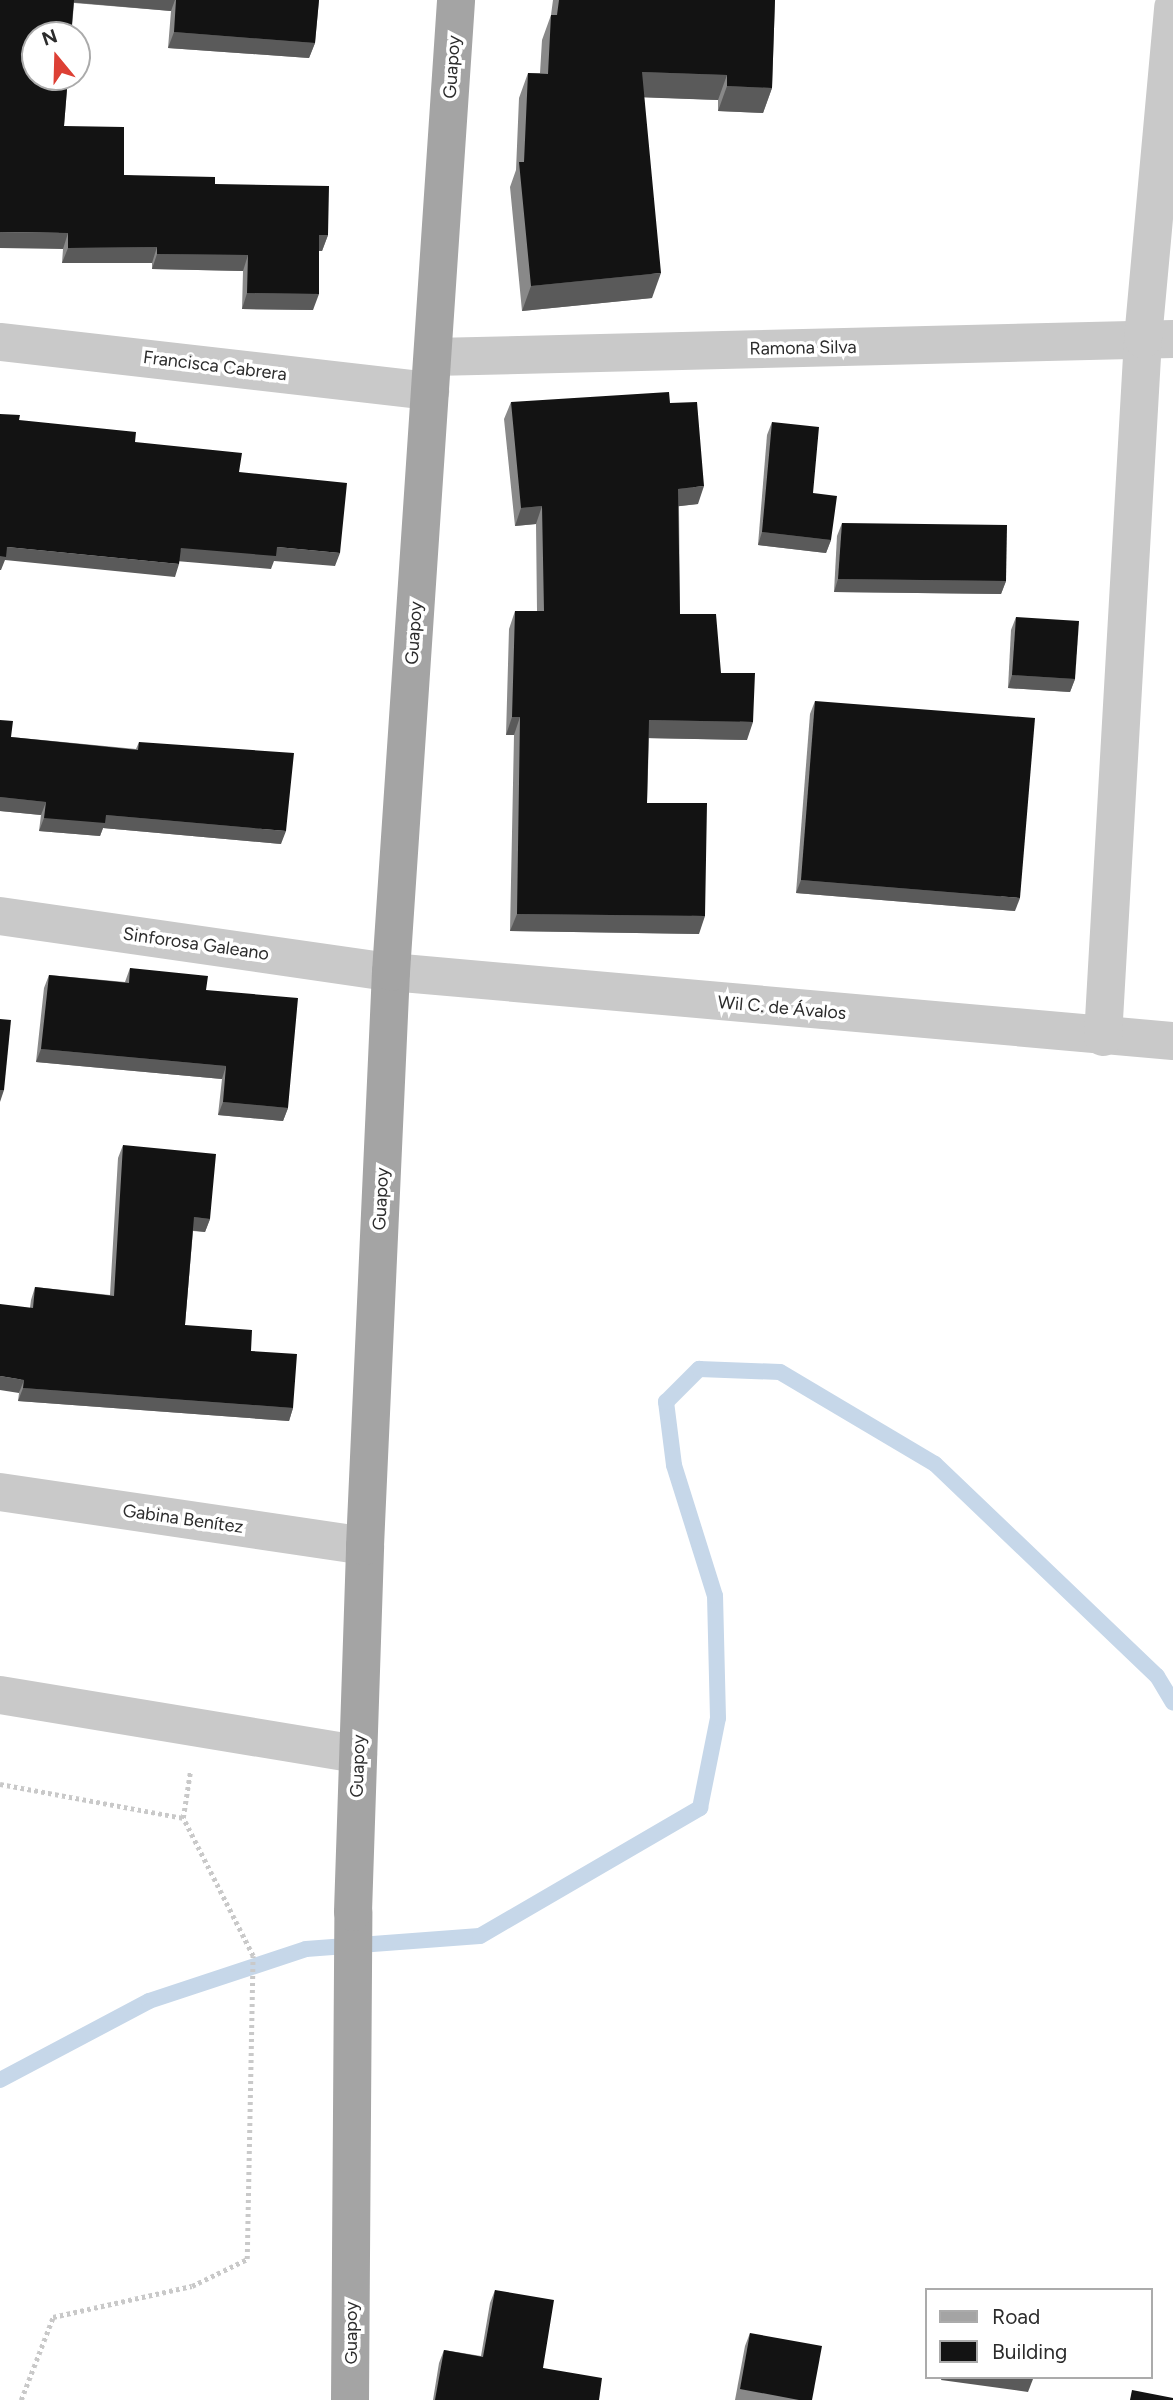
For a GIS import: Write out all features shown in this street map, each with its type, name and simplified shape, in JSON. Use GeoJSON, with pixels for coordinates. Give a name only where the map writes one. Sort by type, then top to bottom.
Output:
{"type":"FeatureCollection","features":[{"type":"Feature","properties":{"kind":"main road","name":"Guapoy"},"geometry":{"type":"LineString","coordinates":[[350,2400],[353,1912],[365,1546],[391,972],[456,0]]}},
{"type":"Feature","properties":{"kind":"street"},"geometry":{"type":"LineString","coordinates":[[1102,1037],[1158,339],[1173,7]]}},
{"type":"Feature","properties":{"kind":"street","name":"Ramona Silva"},"geometry":{"type":"LineString","coordinates":[[431,374],[1158,339]]}},
{"type":"Feature","properties":{"kind":"street","name":"Francisca Cabrera"},"geometry":{"type":"LineString","coordinates":[[0,342],[431,374]]}},
{"type":"Feature","properties":{"kind":"street","name":"Sinforosa Galeano"},"geometry":{"type":"LineString","coordinates":[[0,916],[391,972]]}},
{"type":"Feature","properties":{"kind":"street","name":"Wil C. de Ávalos"},"geometry":{"type":"LineString","coordinates":[[391,972],[1102,1037],[1173,1041]]}},
{"type":"Feature","properties":{"kind":"street","name":"Gabina Benítez"},"geometry":{"type":"LineString","coordinates":[[0,1492],[365,1546]]}},
{"type":"Feature","properties":{"kind":"street"},"geometry":{"type":"LineString","coordinates":[[0,1695],[358,1754]]}},
{"type":"Feature","properties":{"kind":"path"},"geometry":{"type":"LineString","coordinates":[[21,2400],[52,2316],[192,2286],[247,2259],[253,2090],[253,1956],[183,1818],[197,1727]]}},
{"type":"Feature","properties":{"kind":"path"},"geometry":{"type":"LineString","coordinates":[[0,1784],[183,1818]]}},
{"type":"Feature","properties":{"kind":"building"},"geometry":{"type":"Polygon","coordinates":[[[0,0],[74,0],[72,21],[21,21],[21,91],[67,91],[64,126],[124,127],[124,175],[215,177],[215,184],[329,186],[328,235],[319,235],[319,294],[247,293],[248,255],[157,254],[157,247],[68,248],[68,233],[0,232],[0,0]]]}},
{"type":"Feature","properties":{"kind":"building"},"geometry":{"type":"Polygon","coordinates":[[[176,0],[319,0],[315,43],[174,32],[176,0]]]}},
{"type":"Feature","properties":{"kind":"building"},"geometry":{"type":"Polygon","coordinates":[[[559,0],[775,0],[772,88],[727,86],[727,75],[642,72],[661,273],[531,286],[519,162],[524,162],[528,73],[548,74],[551,15],[557,15],[559,0]]]}},
{"type":"Feature","properties":{"kind":"building"},"geometry":{"type":"Polygon","coordinates":[[[669,392],[670,403],[697,402],[704,486],[678,489],[680,614],[716,614],[721,673],[755,673],[753,722],[649,720],[647,803],[707,803],[705,916],[517,914],[520,717],[512,717],[515,611],[544,611],[542,506],[521,508],[511,402],[669,392]]]}},
{"type":"Feature","properties":{"kind":"building"},"geometry":{"type":"Polygon","coordinates":[[[0,414],[20,415],[19,420],[136,432],[135,442],[242,453],[239,472],[347,483],[340,553],[277,547],[276,556],[181,548],[179,564],[7,547],[6,557],[0,556],[0,414]]]}},
{"type":"Feature","properties":{"kind":"building"},"geometry":{"type":"Polygon","coordinates":[[[772,422],[819,427],[813,493],[837,496],[831,540],[762,532],[772,422]]]}},
{"type":"Feature","properties":{"kind":"building"},"geometry":{"type":"Polygon","coordinates":[[[842,523],[1007,525],[1006,581],[838,579],[842,523]]]}},
{"type":"Feature","properties":{"kind":"building"},"geometry":{"type":"Polygon","coordinates":[[[1016,617],[1079,621],[1075,679],[1012,675],[1016,617]]]}},
{"type":"Feature","properties":{"kind":"building"},"geometry":{"type":"Polygon","coordinates":[[[815,701],[1035,718],[1020,898],[801,880],[815,701]]]}},
{"type":"Feature","properties":{"kind":"building"},"geometry":{"type":"Polygon","coordinates":[[[0,720],[13,721],[11,737],[138,750],[139,742],[294,753],[286,831],[106,815],[105,823],[44,818],[46,802],[0,797],[0,720]]]}},
{"type":"Feature","properties":{"kind":"building"},"geometry":{"type":"Polygon","coordinates":[[[130,968],[208,976],[206,990],[298,998],[288,1108],[223,1102],[226,1066],[41,1049],[49,975],[129,983],[130,968]]]}},
{"type":"Feature","properties":{"kind":"building"},"geometry":{"type":"Polygon","coordinates":[[[0,1019],[11,1020],[4,1090],[0,1090],[0,1019]]]}},
{"type":"Feature","properties":{"kind":"building"},"geometry":{"type":"Polygon","coordinates":[[[123,1145],[216,1154],[210,1219],[194,1217],[185,1325],[252,1330],[251,1351],[297,1354],[293,1408],[23,1388],[24,1380],[0,1376],[0,1304],[33,1308],[35,1287],[114,1296],[123,1145]]]}},
{"type":"Feature","properties":{"kind":"building"},"geometry":{"type":"Polygon","coordinates":[[[495,2290],[554,2300],[543,2368],[602,2378],[599,2400],[435,2400],[444,2350],[483,2357],[495,2290]]]}},
{"type":"Feature","properties":{"kind":"building"},"geometry":{"type":"Polygon","coordinates":[[[750,2333],[822,2346],[812,2400],[740,2389],[750,2333]]]}},
{"type":"Feature","properties":{"kind":"building"},"geometry":{"type":"Polygon","coordinates":[[[1132,2390],[1173,2398],[1173,2400],[1130,2400],[1132,2390]]]}},
{"type":"Feature","properties":{"kind":"waterway"},"geometry":{"type":"LineString","coordinates":[[0,2080],[149,2001],[306,1949],[480,1936],[700,1808],[718,1718],[715,1596],[674,1465],[666,1402],[699,1369],[780,1372],[935,1464],[1157,1676],[1173,1703]]}}]}
